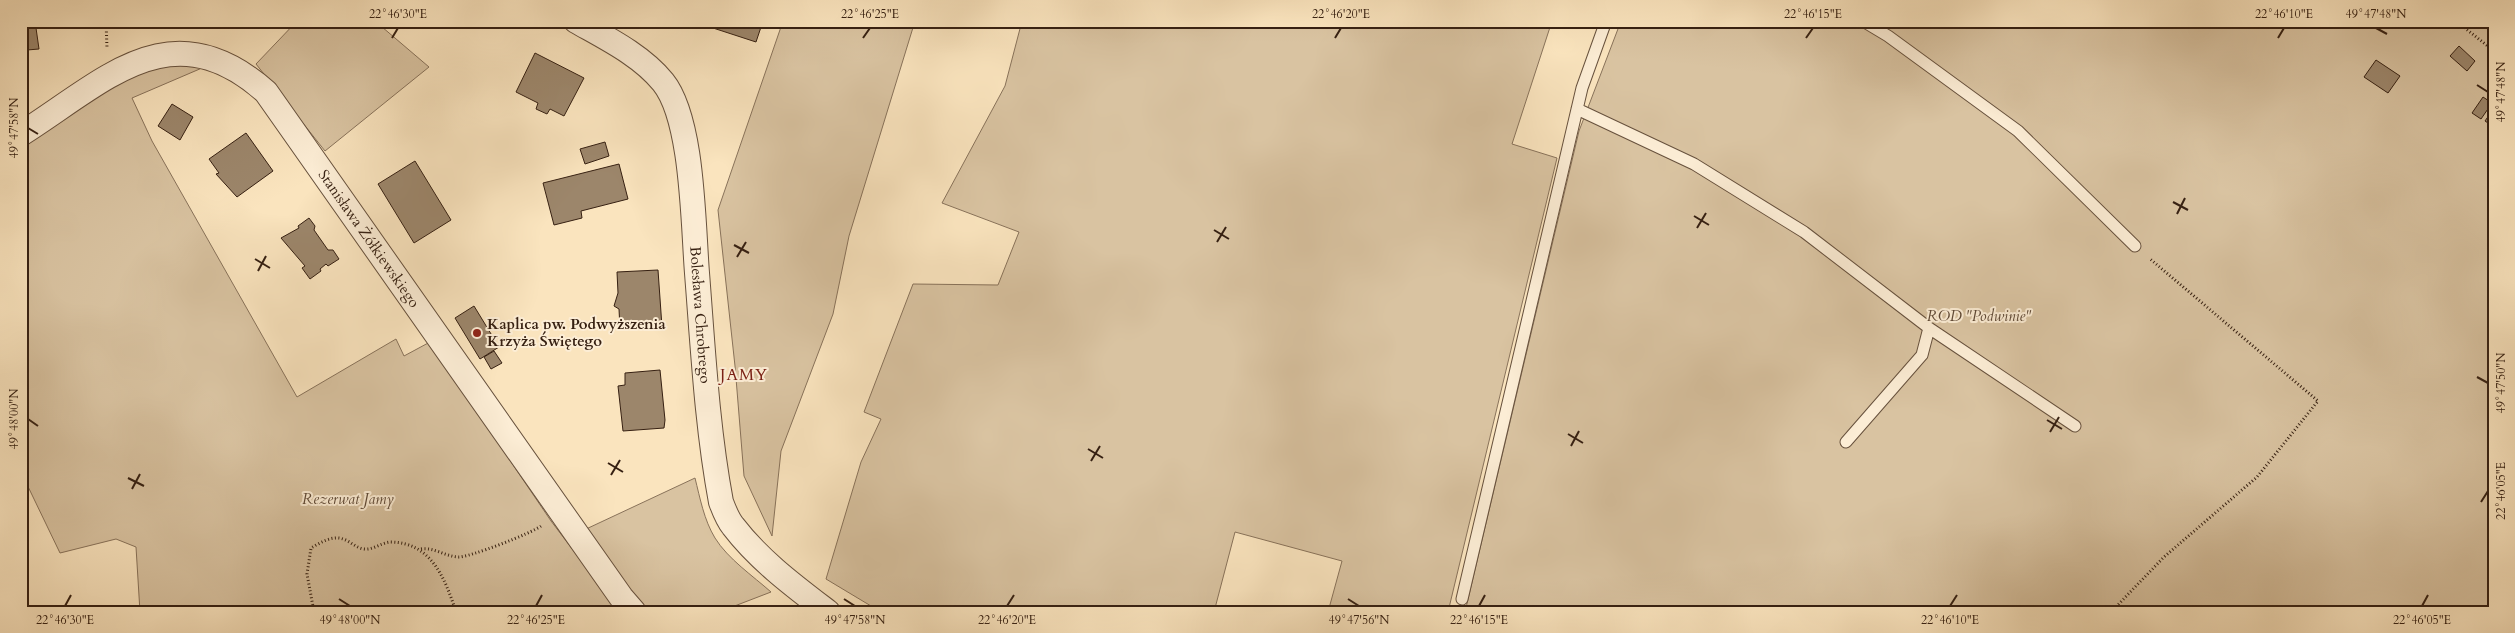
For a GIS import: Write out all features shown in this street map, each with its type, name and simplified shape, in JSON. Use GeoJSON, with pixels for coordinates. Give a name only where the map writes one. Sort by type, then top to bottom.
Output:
{"type":"FeatureCollection","features":[{"type":"Feature","properties":{"kind":"street","name":"Bolesława Chrobrego"},"geometry":{"type":"LineString","coordinates":[[576,21],[645,64],[663,82],[675,102],[685,135],[706,372],[721,502],[732,526],[757,552],[784,578],[828,612]]}},
{"type":"Feature","properties":{"kind":"street","name":"Stanisława Żółkiewskiego"},"geometry":{"type":"LineString","coordinates":[[21,134],[114,71],[141,60],[182,53],[217,60],[245,73],[266,92],[621,597],[634,612]]}},
{"type":"Feature","properties":{"kind":"lane"},"geometry":{"type":"LineString","coordinates":[[1462,599],[1582,88],[1606,21]]}},
{"type":"Feature","properties":{"kind":"lane"},"geometry":{"type":"LineString","coordinates":[[1863,21],[1888,36],[2018,131],[2135,246]]}},
{"type":"Feature","properties":{"kind":"lane"},"geometry":{"type":"LineString","coordinates":[[1577,109],[1694,164],[1804,232],[1929,328],[2075,426]]}},
{"type":"Feature","properties":{"kind":"lane"},"geometry":{"type":"LineString","coordinates":[[1846,442],[1922,355],[1929,328]]}},
{"type":"Feature","properties":{"kind":"path"},"geometry":{"type":"LineString","coordinates":[[2456,21],[2494,50]]}},
{"type":"Feature","properties":{"kind":"path"},"geometry":{"type":"LineString","coordinates":[[2111,612],[2164,557],[2257,477],[2318,402],[2135,246]]}},
{"type":"Feature","properties":{"kind":"path"},"geometry":{"type":"LineString","coordinates":[[314,612],[307,574],[311,548],[328,539],[342,538],[364,549],[390,542],[420,549],[429,548],[459,557],[473,555],[536,530],[562,511]]}},
{"type":"Feature","properties":{"kind":"path"},"geometry":{"type":"LineString","coordinates":[[420,549],[434,564],[446,584],[456,612]]}},
{"type":"Feature","properties":{"kind":"green space"},"geometry":{"type":"Polygon","coordinates":[[[297,21],[375,21],[429,67],[325,151],[256,64],[297,21]]]}},
{"type":"Feature","properties":{"kind":"green space"},"geometry":{"type":"Polygon","coordinates":[[[783,21],[915,21],[849,236],[833,314],[781,451],[772,536],[744,476],[735,366],[718,210],[783,21]]]}},
{"type":"Feature","properties":{"kind":"green space"},"geometry":{"type":"Polygon","coordinates":[[[1022,21],[1552,21],[1512,144],[1557,158],[1448,612],[1328,612],[1342,561],[1235,532],[1214,612],[881,612],[826,579],[861,462],[881,419],[864,412],[913,284],[998,285],[1019,232],[942,203],[1005,86],[1022,21]]]}},
{"type":"Feature","properties":{"kind":"green space","name":"ROD \"Podwinie\""},"geometry":{"type":"Polygon","coordinates":[[[1621,21],[2494,21],[2494,612],[1465,612],[1579,131],[1621,21]]]}},
{"type":"Feature","properties":{"kind":"green space","name":"Rezerwat Jamy"},"geometry":{"type":"Polygon","coordinates":[[[164,60],[209,65],[132,98],[152,141],[297,397],[396,339],[404,356],[430,342],[551,521],[620,612],[140,612],[136,547],[116,539],[60,553],[21,472],[21,146],[101,91],[164,60]]]}},
{"type":"Feature","properties":{"kind":"green space"},"geometry":{"type":"Polygon","coordinates":[[[695,478],[705,516],[720,546],[771,592],[719,612],[640,612],[584,530],[695,478]]]}},
{"type":"Feature","properties":{"kind":"building"},"geometry":{"type":"Polygon","coordinates":[[[23,21],[35,21],[39,49],[27,50],[23,21]]]}},
{"type":"Feature","properties":{"kind":"building"},"geometry":{"type":"Polygon","coordinates":[[[712,21],[763,21],[756,42],[710,27],[712,21]]]}},
{"type":"Feature","properties":{"kind":"building"},"geometry":{"type":"Polygon","coordinates":[[[2459,46],[2475,61],[2467,71],[2450,56],[2459,46]]]}},
{"type":"Feature","properties":{"kind":"building"},"geometry":{"type":"Polygon","coordinates":[[[535,53],[584,78],[564,116],[550,109],[547,114],[536,109],[538,103],[516,92],[535,53]]]}},
{"type":"Feature","properties":{"kind":"building"},"geometry":{"type":"Polygon","coordinates":[[[2376,60],[2400,76],[2388,93],[2364,77],[2376,60]]]}},
{"type":"Feature","properties":{"kind":"building"},"geometry":{"type":"Polygon","coordinates":[[[2483,97],[2492,103],[2481,119],[2472,113],[2483,97]]]}},
{"type":"Feature","properties":{"kind":"building"},"geometry":{"type":"Polygon","coordinates":[[[172,104],[193,117],[180,140],[158,126],[172,104]]]}},
{"type":"Feature","properties":{"kind":"building"},"geometry":{"type":"Polygon","coordinates":[[[2494,108],[2494,127],[2485,121],[2494,108]]]}},
{"type":"Feature","properties":{"kind":"building"},"geometry":{"type":"Polygon","coordinates":[[[246,133],[273,171],[237,197],[216,174],[219,173],[209,159],[246,133]]]}},
{"type":"Feature","properties":{"kind":"building"},"geometry":{"type":"Polygon","coordinates":[[[605,142],[609,156],[585,164],[580,149],[605,142]]]}},
{"type":"Feature","properties":{"kind":"building"},"geometry":{"type":"Polygon","coordinates":[[[415,161],[451,220],[414,243],[378,184],[415,161]]]}},
{"type":"Feature","properties":{"kind":"building"},"geometry":{"type":"Polygon","coordinates":[[[619,164],[628,199],[581,211],[582,218],[554,225],[543,183],[619,164]]]}},
{"type":"Feature","properties":{"kind":"building"},"geometry":{"type":"Polygon","coordinates":[[[309,218],[315,226],[314,230],[328,250],[333,250],[339,259],[328,266],[326,264],[320,269],[321,271],[310,279],[302,268],[305,266],[281,238],[299,228],[298,226],[309,218]]]}},
{"type":"Feature","properties":{"kind":"building"},"geometry":{"type":"Polygon","coordinates":[[[658,270],[662,327],[620,329],[619,309],[614,306],[618,293],[617,272],[658,270]]]}},
{"type":"Feature","properties":{"kind":"building","name":"Kaplica pw. Podwyższenia Krzyża Świętego"},"geometry":{"type":"Polygon","coordinates":[[[474,306],[499,347],[480,359],[455,318],[474,306]]]}},
{"type":"Feature","properties":{"kind":"building"},"geometry":{"type":"Polygon","coordinates":[[[494,351],[502,363],[491,369],[484,357],[494,351]]]}},
{"type":"Feature","properties":{"kind":"building"},"geometry":{"type":"Polygon","coordinates":[[[660,370],[665,420],[664,428],[623,431],[618,386],[625,385],[625,373],[660,370]]]}},
{"type":"Feature","properties":{"kind":"place","name":"Kaplica pw. Podwyższenia Krzyża Świętego"},"geometry":{"type":"Point","coordinates":[477,333]}},
{"type":"Feature","properties":{"kind":"district","name":"JAMY"},"geometry":{"type":"Point","coordinates":[744,374]}}]}
